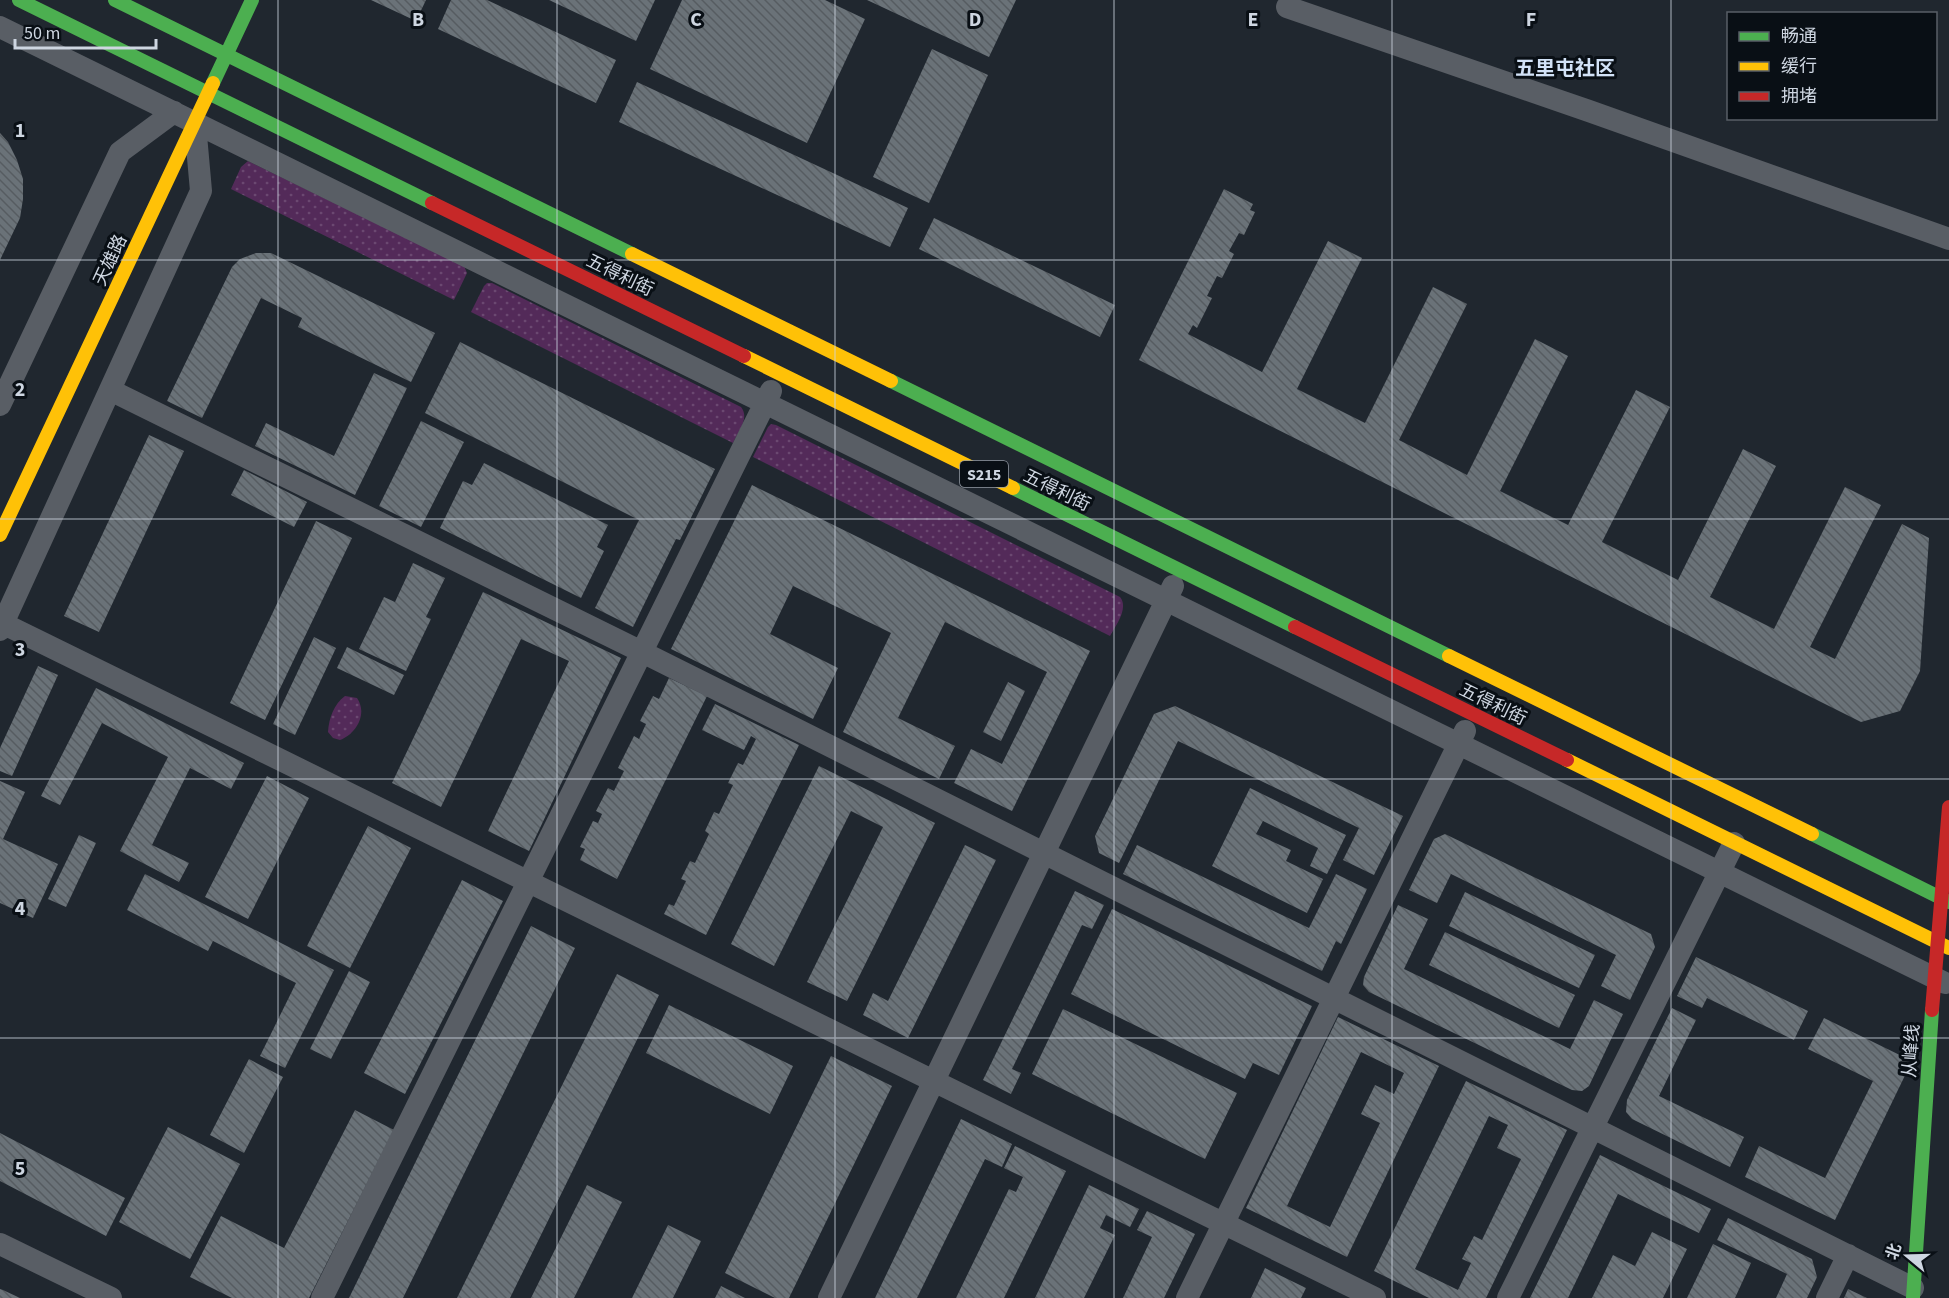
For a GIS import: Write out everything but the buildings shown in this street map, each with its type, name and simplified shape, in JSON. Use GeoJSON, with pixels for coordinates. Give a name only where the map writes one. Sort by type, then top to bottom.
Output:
{"type":"FeatureCollection","features":[{"type":"Feature","properties":{"kind":"main road","name":"五得利街"},"geometry":{"type":"LineString","coordinates":[[19,0],[183,93],[208,93],[1943,945]]}},
{"type":"Feature","properties":{"kind":"main road","name":"五得利街"},"geometry":{"type":"LineString","coordinates":[[115,0],[1945,900]]}},
{"type":"Feature","properties":{"kind":"main road","name":"天雄路"},"geometry":{"type":"LineString","coordinates":[[0,535],[252,0]]}},
{"type":"Feature","properties":{"kind":"main road"},"geometry":{"type":"LineString","coordinates":[[164,134],[183,93]]}},
{"type":"Feature","properties":{"kind":"main road","name":"从峰线"},"geometry":{"type":"LineString","coordinates":[[1913,1293],[1942,981],[1949,807]]}},
{"type":"Feature","properties":{"kind":"street"},"geometry":{"type":"LineString","coordinates":[[1287,6],[1949,238]]}},
{"type":"Feature","properties":{"kind":"street"},"geometry":{"type":"LineString","coordinates":[[0,27],[183,93],[195,122],[201,191],[1,625],[1375,1298]]}},
{"type":"Feature","properties":{"kind":"street"},"geometry":{"type":"LineString","coordinates":[[0,405],[120,152],[183,93]]}},
{"type":"Feature","properties":{"kind":"street"},"geometry":{"type":"LineString","coordinates":[[195,122],[1942,981]]}},
{"type":"Feature","properties":{"kind":"street"},"geometry":{"type":"LineString","coordinates":[[322,1298],[780,374]]}},
{"type":"Feature","properties":{"kind":"street"},"geometry":{"type":"LineString","coordinates":[[110,390],[642,652],[1593,1127],[1848,1255],[1913,1293]]}},
{"type":"Feature","properties":{"kind":"street"},"geometry":{"type":"LineString","coordinates":[[830,1298],[1180,570]]}},
{"type":"Feature","properties":{"kind":"street"},"geometry":{"type":"LineString","coordinates":[[1186,1298],[1474,715]]}},
{"type":"Feature","properties":{"kind":"street"},"geometry":{"type":"LineString","coordinates":[[1508,1298],[1734,843]]}},
{"type":"Feature","properties":{"kind":"street"},"geometry":{"type":"LineString","coordinates":[[0,1244],[111,1298]]}},
{"type":"Feature","properties":{"kind":"street"},"geometry":{"type":"LineString","coordinates":[[1827,1298],[1848,1255]]}},
{"type":"Feature","properties":{"kind":"shaded area"},"geometry":{"type":"Polygon","coordinates":[[[248,161],[464,266],[467,273],[454,300],[231,189],[241,167],[248,161]]]}},
{"type":"Feature","properties":{"kind":"shaded area"},"geometry":{"type":"Polygon","coordinates":[[[487,283],[492,283],[741,407],[744,420],[733,443],[471,312],[487,283]]]}},
{"type":"Feature","properties":{"kind":"shaded area"},"geometry":{"type":"Polygon","coordinates":[[[771,424],[1120,597],[1122,611],[1110,636],[753,457],[771,424]]]}},
{"type":"Feature","properties":{"kind":"shaded area"},"geometry":{"type":"Polygon","coordinates":[[[345,696],[357,698],[361,717],[351,733],[340,740],[333,738],[328,732],[335,707],[345,696]]]}},
{"type":"Feature","properties":{"kind":"traffic: fast"},"geometry":{"type":"LineString","coordinates":[[19,0],[432,203]]}},
{"type":"Feature","properties":{"kind":"traffic: fast"},"geometry":{"type":"LineString","coordinates":[[115,0],[632,254]]}},
{"type":"Feature","properties":{"kind":"traffic: fast"},"geometry":{"type":"LineString","coordinates":[[213,83],[252,0]]}},
{"type":"Feature","properties":{"kind":"traffic: fast"},"geometry":{"type":"LineString","coordinates":[[891,381],[1449,656]]}},
{"type":"Feature","properties":{"kind":"traffic: fast"},"geometry":{"type":"LineString","coordinates":[[1013,488],[1295,627]]}},
{"type":"Feature","properties":{"kind":"traffic: fast"},"geometry":{"type":"LineString","coordinates":[[1812,834],[1949,902]]}},
{"type":"Feature","properties":{"kind":"traffic: fast"},"geometry":{"type":"LineString","coordinates":[[1913,1298],[1932,1010]]}},
{"type":"Feature","properties":{"kind":"traffic: slow"},"geometry":{"type":"LineString","coordinates":[[0,535],[213,83]]}},
{"type":"Feature","properties":{"kind":"traffic: slow"},"geometry":{"type":"LineString","coordinates":[[632,254],[891,381]]}},
{"type":"Feature","properties":{"kind":"traffic: slow"},"geometry":{"type":"LineString","coordinates":[[744,356],[1013,488]]}},
{"type":"Feature","properties":{"kind":"traffic: slow"},"geometry":{"type":"LineString","coordinates":[[1449,656],[1812,834]]}},
{"type":"Feature","properties":{"kind":"traffic: slow"},"geometry":{"type":"LineString","coordinates":[[1567,760],[1949,948]]}},
{"type":"Feature","properties":{"kind":"traffic: jam"},"geometry":{"type":"LineString","coordinates":[[432,203],[744,356]]}},
{"type":"Feature","properties":{"kind":"traffic: jam"},"geometry":{"type":"LineString","coordinates":[[1295,627],[1567,760]]}},
{"type":"Feature","properties":{"kind":"traffic: jam"},"geometry":{"type":"LineString","coordinates":[[1932,1010],[1949,807]]}},
{"type":"Feature","properties":{"kind":"district","name":"五里屯社区"},"geometry":{"type":"Point","coordinates":[1565,68]}}]}
